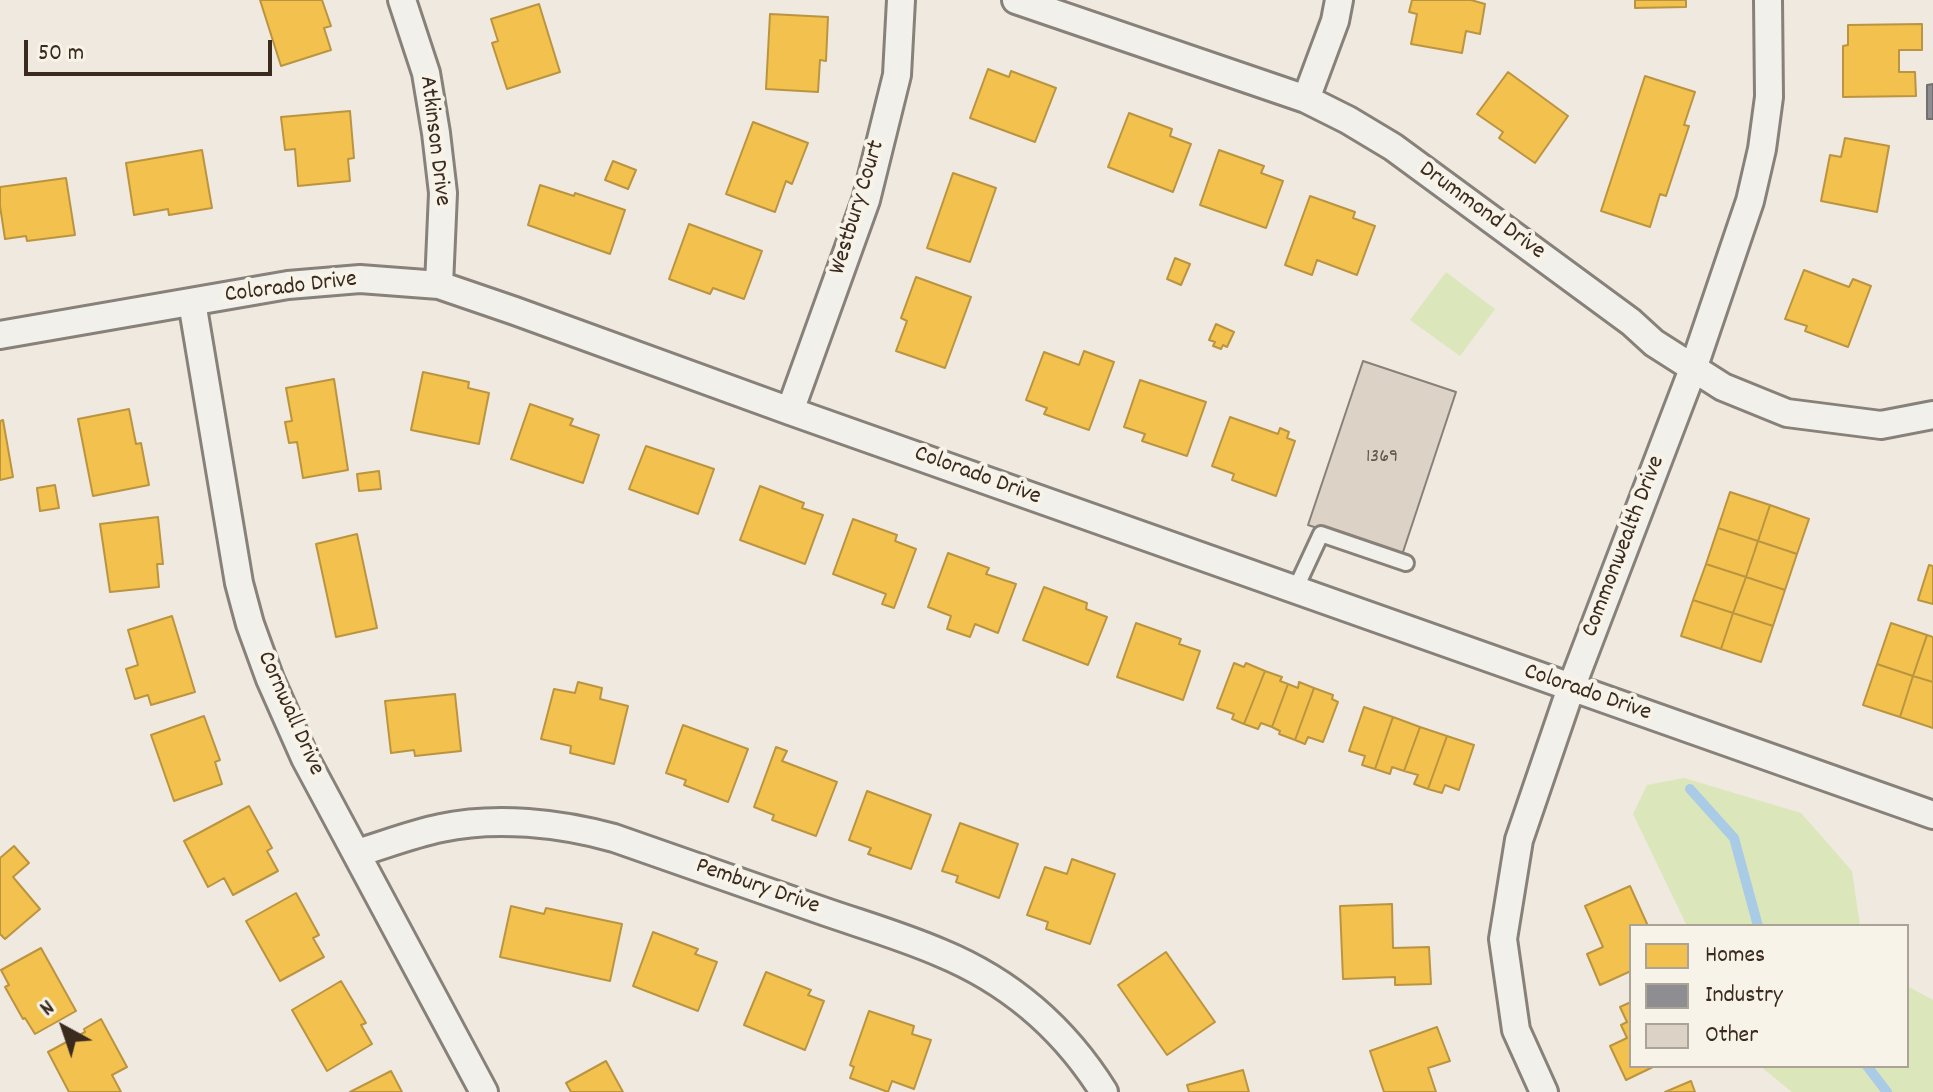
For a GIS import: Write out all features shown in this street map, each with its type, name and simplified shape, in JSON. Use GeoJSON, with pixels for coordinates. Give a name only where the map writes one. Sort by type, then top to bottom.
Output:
{"type":"FeatureCollection","features":[{"type":"Feature","properties":{"kind":"street","name":"Atkinson Drive"},"geometry":{"type":"LineString","coordinates":[[402,0],[426,73],[436,133],[443,193],[439,285]]}},
{"type":"Feature","properties":{"kind":"street","name":"Westbury Court"},"geometry":{"type":"LineString","coordinates":[[790,411],[866,200],[897,75],[901,0]]}},
{"type":"Feature","properties":{"kind":"street","name":"Drummond Drive"},"geometry":{"type":"LineString","coordinates":[[1016,0],[1306,99],[1348,120],[1393,147],[1631,322],[1654,343],[1723,387],[1787,413],[1881,425],[1933,415]]}},
{"type":"Feature","properties":{"kind":"street"},"geometry":{"type":"LineString","coordinates":[[1306,99],[1335,21],[1339,0]]}},
{"type":"Feature","properties":{"kind":"street","name":"Commonwealth Drive"},"geometry":{"type":"LineString","coordinates":[[1544,1092],[1516,1030],[1503,939],[1519,840],[1571,688],[1693,369],[1750,201],[1762,149],[1769,97],[1768,0]]}},
{"type":"Feature","properties":{"kind":"street","name":"Colorado Drive"},"geometry":{"type":"LineString","coordinates":[[0,335],[288,285],[360,279],[439,285],[1933,815]]}},
{"type":"Feature","properties":{"kind":"street","name":"Cornwall Drive"},"geometry":{"type":"LineString","coordinates":[[192,302],[239,583],[270,679],[305,758],[484,1092]]}},
{"type":"Feature","properties":{"kind":"street","name":"Pembury Drive"},"geometry":{"type":"LineString","coordinates":[[357,853],[441,828],[475,823],[532,822],[614,838],[942,953],[996,981],[1030,1005],[1064,1036],[1104,1092]]}},
{"type":"Feature","properties":{"kind":"lane"},"geometry":{"type":"LineString","coordinates":[[1295,590],[1321,534],[1406,563]]}},
{"type":"Feature","properties":{"kind":"green space"},"geometry":{"type":"Polygon","coordinates":[[[1446,272],[1495,309],[1460,356],[1410,320],[1446,272]]]}},
{"type":"Feature","properties":{"kind":"green space"},"geometry":{"type":"Polygon","coordinates":[[[1684,778],[1801,813],[1852,871],[1860,924],[1686,924],[1633,814],[1647,785],[1684,778]]]}},
{"type":"Feature","properties":{"kind":"green space"},"geometry":{"type":"Polygon","coordinates":[[[1909,987],[1933,1000],[1933,1092],[1792,1092],[1762,1068],[1909,1068],[1909,987]]]}},
{"type":"Feature","properties":{"kind":"building: Homes"},"geometry":{"type":"Polygon","coordinates":[[[260,0],[322,0],[331,26],[324,28],[331,50],[281,66],[260,0]]]}},
{"type":"Feature","properties":{"kind":"building: Homes"},"geometry":{"type":"Polygon","coordinates":[[[1412,0],[1471,0],[1485,4],[1480,34],[1466,31],[1462,53],[1411,44],[1417,14],[1409,12],[1412,0]]]}},
{"type":"Feature","properties":{"kind":"building: Homes"},"geometry":{"type":"Polygon","coordinates":[[[1635,0],[1686,0],[1686,7],[1635,8],[1635,0]]]}},
{"type":"Feature","properties":{"kind":"building: Homes"},"geometry":{"type":"Polygon","coordinates":[[[539,4],[560,72],[507,89],[492,43],[498,41],[491,19],[539,4]]]}},
{"type":"Feature","properties":{"kind":"building: Homes"},"geometry":{"type":"Polygon","coordinates":[[[770,14],[828,17],[826,61],[820,60],[818,92],[766,89],[770,14]]]}},
{"type":"Feature","properties":{"kind":"building: Homes"},"geometry":{"type":"Polygon","coordinates":[[[1922,24],[1922,50],[1899,50],[1899,72],[1915,72],[1916,96],[1843,97],[1843,46],[1848,45],[1848,25],[1922,24]]]}},
{"type":"Feature","properties":{"kind":"building: Homes"},"geometry":{"type":"Polygon","coordinates":[[[988,69],[1009,77],[1011,71],[1056,88],[1035,142],[970,118],[988,69]]]}},
{"type":"Feature","properties":{"kind":"building: Homes"},"geometry":{"type":"Polygon","coordinates":[[[1508,72],[1568,116],[1535,163],[1499,138],[1503,132],[1477,114],[1508,72]]]}},
{"type":"Feature","properties":{"kind":"building: Homes"},"geometry":{"type":"Polygon","coordinates":[[[1645,76],[1695,92],[1684,125],[1689,126],[1666,196],[1660,194],[1650,227],[1601,211],[1645,76]]]}},
{"type":"Feature","properties":{"kind":"building: Homes"},"geometry":{"type":"Polygon","coordinates":[[[350,111],[354,158],[348,159],[350,181],[298,186],[295,149],[285,150],[281,117],[350,111]]]}},
{"type":"Feature","properties":{"kind":"building: Homes"},"geometry":{"type":"Polygon","coordinates":[[[1129,113],[1172,129],[1170,136],[1191,144],[1173,192],[1108,167],[1129,113]]]}},
{"type":"Feature","properties":{"kind":"building: Homes"},"geometry":{"type":"Polygon","coordinates":[[[753,122],[808,143],[792,184],[786,181],[775,212],[726,194],[753,122]]]}},
{"type":"Feature","properties":{"kind":"building: Homes"},"geometry":{"type":"Polygon","coordinates":[[[1845,138],[1889,146],[1877,212],[1821,201],[1830,155],[1841,157],[1845,138]]]}},
{"type":"Feature","properties":{"kind":"building: Homes"},"geometry":{"type":"Polygon","coordinates":[[[202,150],[212,208],[169,215],[168,209],[134,215],[126,163],[202,150]]]}},
{"type":"Feature","properties":{"kind":"building: Homes"},"geometry":{"type":"Polygon","coordinates":[[[1219,150],[1264,166],[1261,173],[1283,181],[1266,228],[1200,205],[1219,150]]]}},
{"type":"Feature","properties":{"kind":"building: Homes"},"geometry":{"type":"Polygon","coordinates":[[[613,161],[636,170],[628,189],[605,180],[613,161]]]}},
{"type":"Feature","properties":{"kind":"building: Homes"},"geometry":{"type":"Polygon","coordinates":[[[953,173],[996,188],[970,262],[927,248],[953,173]]]}},
{"type":"Feature","properties":{"kind":"building: Homes"},"geometry":{"type":"Polygon","coordinates":[[[66,178],[75,235],[27,241],[26,236],[5,239],[0,187],[66,178]]]}},
{"type":"Feature","properties":{"kind":"building: Homes"},"geometry":{"type":"Polygon","coordinates":[[[540,185],[625,210],[610,254],[528,225],[540,185]]]}},
{"type":"Feature","properties":{"kind":"building: Homes"},"geometry":{"type":"Polygon","coordinates":[[[1310,196],[1355,212],[1353,218],[1375,226],[1357,275],[1317,260],[1312,275],[1285,265],[1310,196]]]}},
{"type":"Feature","properties":{"kind":"building: Homes"},"geometry":{"type":"Polygon","coordinates":[[[689,224],[762,251],[744,299],[713,288],[710,294],[669,279],[689,224]]]}},
{"type":"Feature","properties":{"kind":"building: Homes"},"geometry":{"type":"Polygon","coordinates":[[[1175,258],[1190,264],[1181,285],[1167,279],[1175,258]]]}},
{"type":"Feature","properties":{"kind":"building: Homes"},"geometry":{"type":"Polygon","coordinates":[[[1804,270],[1849,287],[1853,279],[1871,286],[1848,347],[1805,331],[1807,326],[1785,319],[1804,270]]]}},
{"type":"Feature","properties":{"kind":"building: Homes"},"geometry":{"type":"Polygon","coordinates":[[[916,277],[971,297],[945,368],[896,351],[907,321],[901,318],[916,277]]]}},
{"type":"Feature","properties":{"kind":"building: Homes"},"geometry":{"type":"Polygon","coordinates":[[[1216,324],[1234,332],[1227,347],[1223,345],[1221,349],[1209,340],[1216,324]]]}},
{"type":"Feature","properties":{"kind":"building: Homes"},"geometry":{"type":"Polygon","coordinates":[[[1084,351],[1114,362],[1089,430],[1044,414],[1047,408],[1026,400],[1044,352],[1079,365],[1084,351]]]}},
{"type":"Feature","properties":{"kind":"building: Homes"},"geometry":{"type":"Polygon","coordinates":[[[423,372],[469,382],[468,388],[489,393],[479,444],[411,430],[423,372]]]}},
{"type":"Feature","properties":{"kind":"building: Homes"},"geometry":{"type":"Polygon","coordinates":[[[334,379],[348,470],[303,478],[297,442],[289,443],[285,422],[292,421],[286,388],[334,379]]]}},
{"type":"Feature","properties":{"kind":"building: Homes"},"geometry":{"type":"Polygon","coordinates":[[[1140,380],[1206,402],[1187,456],[1142,441],[1145,434],[1124,427],[1140,380]]]}},
{"type":"Feature","properties":{"kind":"building: Homes"},"geometry":{"type":"Polygon","coordinates":[[[530,404],[573,419],[570,425],[599,435],[583,483],[511,459],[530,404]]]}},
{"type":"Feature","properties":{"kind":"building: Homes"},"geometry":{"type":"Polygon","coordinates":[[[129,409],[136,444],[141,443],[149,485],[93,496],[78,419],[129,409]]]}},
{"type":"Feature","properties":{"kind":"building: Homes"},"geometry":{"type":"Polygon","coordinates":[[[1230,417],[1278,434],[1280,428],[1289,432],[1287,438],[1295,441],[1276,496],[1232,480],[1234,474],[1212,466],[1230,417]]]}},
{"type":"Feature","properties":{"kind":"building: Homes"},"geometry":{"type":"Polygon","coordinates":[[[3,420],[13,477],[0,480],[0,421],[3,420]]]}},
{"type":"Feature","properties":{"kind":"building: Homes"},"geometry":{"type":"Polygon","coordinates":[[[646,446],[714,469],[698,514],[629,489],[646,446]]]}},
{"type":"Feature","properties":{"kind":"building: Homes"},"geometry":{"type":"Polygon","coordinates":[[[379,471],[381,489],[359,491],[357,474],[379,471]]]}},
{"type":"Feature","properties":{"kind":"building: Homes"},"geometry":{"type":"Polygon","coordinates":[[[55,485],[59,508],[40,511],[37,488],[55,485]]]}},
{"type":"Feature","properties":{"kind":"building: Homes"},"geometry":{"type":"Polygon","coordinates":[[[760,486],[804,503],[802,508],[823,515],[805,564],[740,540],[760,486]]]}},
{"type":"Feature","properties":{"kind":"building: Homes"},"geometry":{"type":"Polygon","coordinates":[[[1730,492],[1770,505],[1758,541],[1718,528],[1730,492]]]}},
{"type":"Feature","properties":{"kind":"building: Homes"},"geometry":{"type":"Polygon","coordinates":[[[1770,505],[1809,519],[1797,554],[1758,541],[1770,505]]]}},
{"type":"Feature","properties":{"kind":"building: Homes"},"geometry":{"type":"Polygon","coordinates":[[[158,517],[163,564],[157,564],[159,587],[110,592],[100,524],[158,517]]]}},
{"type":"Feature","properties":{"kind":"building: Homes"},"geometry":{"type":"Polygon","coordinates":[[[853,519],[897,535],[895,541],[916,549],[894,608],[882,604],[886,594],[833,574],[853,519]]]}},
{"type":"Feature","properties":{"kind":"building: Homes"},"geometry":{"type":"Polygon","coordinates":[[[1718,528],[1758,541],[1746,577],[1706,564],[1718,528]]]}},
{"type":"Feature","properties":{"kind":"building: Homes"},"geometry":{"type":"Polygon","coordinates":[[[357,534],[377,628],[336,637],[316,544],[357,534]]]}},
{"type":"Feature","properties":{"kind":"building: Homes"},"geometry":{"type":"Polygon","coordinates":[[[1758,541],[1797,554],[1785,590],[1746,577],[1758,541]]]}},
{"type":"Feature","properties":{"kind":"building: Homes"},"geometry":{"type":"Polygon","coordinates":[[[948,553],[989,568],[986,574],[1016,584],[998,633],[975,624],[970,637],[947,629],[951,616],[928,607],[948,553]]]}},
{"type":"Feature","properties":{"kind":"building: Homes"},"geometry":{"type":"Polygon","coordinates":[[[1706,564],[1746,577],[1733,613],[1693,600],[1706,564]]]}},
{"type":"Feature","properties":{"kind":"building: Homes"},"geometry":{"type":"Polygon","coordinates":[[[1929,565],[1933,566],[1933,604],[1918,600],[1929,565]]]}},
{"type":"Feature","properties":{"kind":"building: Homes"},"geometry":{"type":"Polygon","coordinates":[[[1746,577],[1785,590],[1773,626],[1733,613],[1746,577]]]}},
{"type":"Feature","properties":{"kind":"building: Homes"},"geometry":{"type":"Polygon","coordinates":[[[1044,587],[1087,603],[1086,609],[1107,617],[1088,665],[1023,640],[1044,587]]]}},
{"type":"Feature","properties":{"kind":"building: Homes"},"geometry":{"type":"Polygon","coordinates":[[[1693,600],[1733,613],[1721,649],[1681,636],[1693,600]]]}},
{"type":"Feature","properties":{"kind":"building: Homes"},"geometry":{"type":"Polygon","coordinates":[[[1733,613],[1773,626],[1761,662],[1721,649],[1733,613]]]}},
{"type":"Feature","properties":{"kind":"building: Homes"},"geometry":{"type":"Polygon","coordinates":[[[172,616],[195,692],[151,705],[148,695],[135,699],[126,669],[138,665],[128,630],[172,616]]]}},
{"type":"Feature","properties":{"kind":"building: Homes"},"geometry":{"type":"Polygon","coordinates":[[[1136,623],[1181,639],[1179,644],[1200,651],[1183,700],[1117,677],[1136,623]]]}},
{"type":"Feature","properties":{"kind":"building: Homes"},"geometry":{"type":"Polygon","coordinates":[[[1891,623],[1927,635],[1913,676],[1877,664],[1891,623]]]}},
{"type":"Feature","properties":{"kind":"building: Homes"},"geometry":{"type":"Polygon","coordinates":[[[1927,635],[1933,637],[1933,682],[1913,676],[1927,635]]]}},
{"type":"Feature","properties":{"kind":"building: Homes"},"geometry":{"type":"Polygon","coordinates":[[[1234,663],[1244,667],[1246,663],[1265,671],[1244,724],[1232,719],[1234,714],[1217,708],[1234,663]]]}},
{"type":"Feature","properties":{"kind":"building: Homes"},"geometry":{"type":"Polygon","coordinates":[[[1877,664],[1913,676],[1900,717],[1863,705],[1877,664]]]}},
{"type":"Feature","properties":{"kind":"building: Homes"},"geometry":{"type":"Polygon","coordinates":[[[1265,671],[1282,677],[1280,681],[1288,684],[1272,727],[1261,723],[1258,729],[1244,724],[1265,671]]]}},
{"type":"Feature","properties":{"kind":"building: Homes"},"geometry":{"type":"Polygon","coordinates":[[[1913,676],[1933,682],[1933,728],[1900,717],[1913,676]]]}},
{"type":"Feature","properties":{"kind":"building: Homes"},"geometry":{"type":"Polygon","coordinates":[[[578,682],[602,688],[600,699],[628,706],[614,764],[570,753],[571,746],[541,739],[554,689],[575,693],[578,682]]]}},
{"type":"Feature","properties":{"kind":"building: Homes"},"geometry":{"type":"Polygon","coordinates":[[[1299,682],[1314,688],[1295,740],[1279,734],[1280,731],[1272,727],[1288,684],[1298,688],[1299,682]]]}},
{"type":"Feature","properties":{"kind":"building: Homes"},"geometry":{"type":"Polygon","coordinates":[[[1314,688],[1333,695],[1332,699],[1338,702],[1323,742],[1308,737],[1305,744],[1295,740],[1314,688]]]}},
{"type":"Feature","properties":{"kind":"building: Homes"},"geometry":{"type":"Polygon","coordinates":[[[455,694],[461,751],[415,756],[414,750],[391,753],[385,701],[455,694]]]}},
{"type":"Feature","properties":{"kind":"building: Homes"},"geometry":{"type":"Polygon","coordinates":[[[1364,707],[1393,717],[1375,769],[1362,765],[1365,756],[1349,751],[1364,707]]]}},
{"type":"Feature","properties":{"kind":"building: Homes"},"geometry":{"type":"Polygon","coordinates":[[[204,716],[220,760],[215,762],[222,784],[174,801],[151,735],[204,716]]]}},
{"type":"Feature","properties":{"kind":"building: Homes"},"geometry":{"type":"Polygon","coordinates":[[[1393,717],[1420,727],[1404,771],[1392,767],[1390,774],[1375,769],[1393,717]]]}},
{"type":"Feature","properties":{"kind":"building: Homes"},"geometry":{"type":"Polygon","coordinates":[[[683,725],[748,749],[728,802],[684,785],[686,780],[666,773],[683,725]]]}},
{"type":"Feature","properties":{"kind":"building: Homes"},"geometry":{"type":"Polygon","coordinates":[[[1420,727],[1447,736],[1428,789],[1414,784],[1418,775],[1404,771],[1420,727]]]}},
{"type":"Feature","properties":{"kind":"building: Homes"},"geometry":{"type":"Polygon","coordinates":[[[1447,736],[1474,745],[1459,790],[1445,785],[1442,793],[1428,789],[1447,736]]]}},
{"type":"Feature","properties":{"kind":"building: Homes"},"geometry":{"type":"Polygon","coordinates":[[[776,747],[787,751],[782,761],[837,782],[816,836],[772,820],[774,815],[754,807],[776,747]]]}},
{"type":"Feature","properties":{"kind":"building: Homes"},"geometry":{"type":"Polygon","coordinates":[[[867,791],[931,815],[911,869],[868,854],[871,848],[849,840],[867,791]]]}},
{"type":"Feature","properties":{"kind":"building: Homes"},"geometry":{"type":"Polygon","coordinates":[[[249,806],[272,848],[267,851],[278,871],[233,895],[224,878],[208,887],[184,841],[249,806]]]}},
{"type":"Feature","properties":{"kind":"building: Homes"},"geometry":{"type":"Polygon","coordinates":[[[960,823],[1018,844],[999,898],[956,882],[958,876],[942,871],[960,823]]]}},
{"type":"Feature","properties":{"kind":"building: Homes"},"geometry":{"type":"Polygon","coordinates":[[[14,846],[29,863],[13,877],[40,909],[5,939],[0,934],[0,858],[14,846]]]}},
{"type":"Feature","properties":{"kind":"building: Homes"},"geometry":{"type":"Polygon","coordinates":[[[1072,859],[1115,874],[1090,944],[1046,929],[1048,922],[1027,915],[1045,867],[1067,874],[1072,859]]]}},
{"type":"Feature","properties":{"kind":"building: Homes"},"geometry":{"type":"Polygon","coordinates":[[[1630,886],[1647,924],[1629,924],[1629,972],[1600,985],[1587,954],[1603,947],[1585,906],[1630,886]]]}},
{"type":"Feature","properties":{"kind":"building: Homes"},"geometry":{"type":"Polygon","coordinates":[[[296,893],[319,935],[313,938],[324,957],[280,981],[246,921],[296,893]]]}},
{"type":"Feature","properties":{"kind":"building: Homes"},"geometry":{"type":"Polygon","coordinates":[[[1392,904],[1393,948],[1429,947],[1431,984],[1395,985],[1395,977],[1343,979],[1340,906],[1392,904]]]}},
{"type":"Feature","properties":{"kind":"building: Homes"},"geometry":{"type":"Polygon","coordinates":[[[511,906],[544,914],[546,908],[622,924],[610,981],[500,957],[511,906]]]}},
{"type":"Feature","properties":{"kind":"building: Homes"},"geometry":{"type":"Polygon","coordinates":[[[653,932],[698,949],[695,954],[717,962],[698,1011],[633,986],[653,932]]]}},
{"type":"Feature","properties":{"kind":"building: Homes"},"geometry":{"type":"Polygon","coordinates":[[[41,948],[76,1011],[35,1034],[5,987],[9,985],[1,970],[41,948]]]}},
{"type":"Feature","properties":{"kind":"building: Homes"},"geometry":{"type":"Polygon","coordinates":[[[1166,952],[1215,1022],[1167,1055],[1118,985],[1166,952]]]}},
{"type":"Feature","properties":{"kind":"building: Homes"},"geometry":{"type":"Polygon","coordinates":[[[766,972],[811,990],[808,995],[824,1001],[805,1050],[744,1025],[766,972]]]}},
{"type":"Feature","properties":{"kind":"building: Homes"},"geometry":{"type":"Polygon","coordinates":[[[341,981],[366,1023],[361,1025],[372,1044],[327,1071],[292,1010],[341,981]]]}},
{"type":"Feature","properties":{"kind":"building: Homes"},"geometry":{"type":"Polygon","coordinates":[[[1629,1003],[1629,1068],[1651,1068],[1626,1080],[1610,1046],[1627,1038],[1621,1025],[1627,1022],[1620,1007],[1629,1003]]]}},
{"type":"Feature","properties":{"kind":"building: Homes"},"geometry":{"type":"Polygon","coordinates":[[[869,1011],[914,1026],[912,1034],[931,1040],[914,1089],[892,1081],[888,1092],[850,1078],[854,1067],[850,1065],[869,1011]]]}},
{"type":"Feature","properties":{"kind":"building: Homes"},"geometry":{"type":"Polygon","coordinates":[[[101,1019],[127,1067],[112,1075],[121,1092],[69,1092],[48,1052],[85,1032],[84,1029],[101,1019]]]}},
{"type":"Feature","properties":{"kind":"building: Homes"},"geometry":{"type":"Polygon","coordinates":[[[1437,1027],[1450,1061],[1428,1068],[1436,1092],[1384,1092],[1370,1051],[1437,1027]]]}},
{"type":"Feature","properties":{"kind":"building: Homes"},"geometry":{"type":"Polygon","coordinates":[[[606,1061],[623,1092],[571,1092],[566,1083],[606,1061]]]}},
{"type":"Feature","properties":{"kind":"building: Homes"},"geometry":{"type":"Polygon","coordinates":[[[1243,1070],[1249,1092],[1189,1092],[1187,1085],[1243,1070]]]}},
{"type":"Feature","properties":{"kind":"building: Homes"},"geometry":{"type":"Polygon","coordinates":[[[391,1071],[402,1092],[350,1092],[391,1071]]]}},
{"type":"Feature","properties":{"kind":"building: Homes"},"geometry":{"type":"Polygon","coordinates":[[[1691,1081],[1695,1092],[1665,1092],[1691,1081]]]}},
{"type":"Feature","properties":{"kind":"building: Industry"},"geometry":{"type":"Polygon","coordinates":[[[1933,84],[1933,119],[1927,119],[1927,85],[1933,84]]]}},
{"type":"Feature","properties":{"kind":"building: Other"},"geometry":{"type":"Polygon","coordinates":[[[1363,361],[1456,392],[1402,555],[1308,525],[1363,361]]]}},
{"type":"Feature","properties":{"kind":"waterway"},"geometry":{"type":"LineString","coordinates":[[1690,789],[1734,838],[1757,924]]}},
{"type":"Feature","properties":{"kind":"waterway"},"geometry":{"type":"LineString","coordinates":[[1869,1068],[1887,1092]]}}]}
